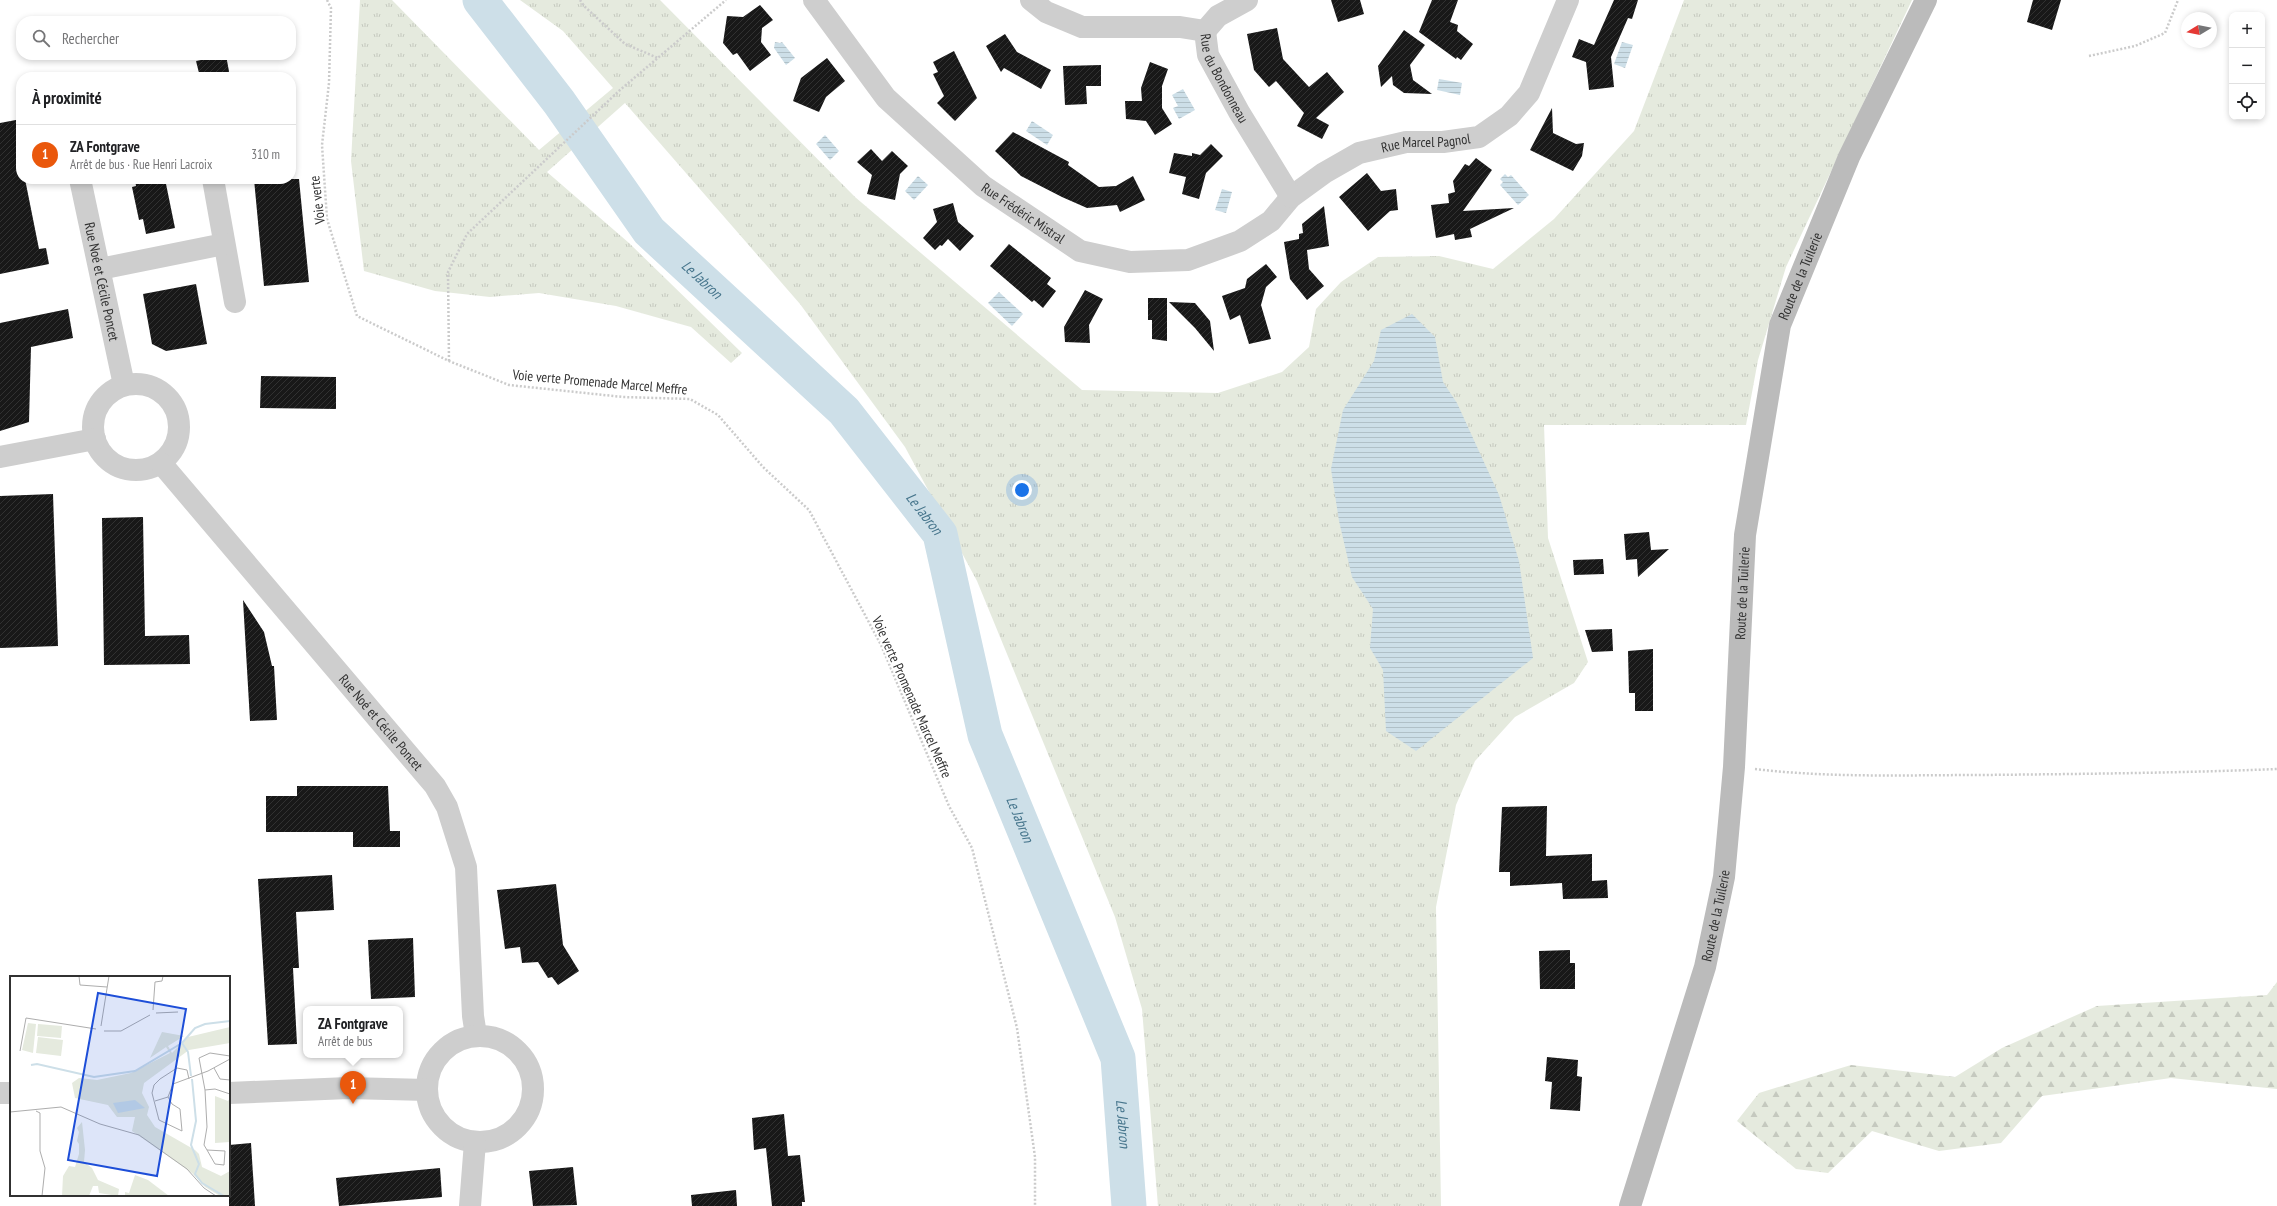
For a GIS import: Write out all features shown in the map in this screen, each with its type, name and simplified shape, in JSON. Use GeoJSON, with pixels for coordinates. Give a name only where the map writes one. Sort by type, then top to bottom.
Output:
{"type":"FeatureCollection","features":[{"type":"Feature","properties":{"kind":"main road","name":"Route de la Tuilerie"},"geometry":{"type":"LineString","coordinates":[[1630,1206],[1705,967],[1716,922],[1724,877],[1734,767],[1745,535],[1780,325],[1849,157],[1926,0]]}},
{"type":"Feature","properties":{"kind":"street","name":"Rue Frédéric Mistral"},"geometry":{"type":"LineString","coordinates":[[814,0],[886,98],[983,186],[1080,252],[1130,262],[1188,260],[1240,241],[1271,221],[1291,197]]}},
{"type":"Feature","properties":{"kind":"street","name":"Rue du Bondonneau"},"geometry":{"type":"LineString","coordinates":[[1031,0],[1046,12],[1082,27],[1180,27],[1205,31],[1208,55],[1239,112],[1291,197]]}},
{"type":"Feature","properties":{"kind":"street"},"geometry":{"type":"LineString","coordinates":[[1205,31],[1218,16],[1247,0]]}},
{"type":"Feature","properties":{"kind":"street","name":"Rue Marcel Pagnol"},"geometry":{"type":"LineString","coordinates":[[1291,197],[1324,173],[1359,153],[1406,142],[1443,142],[1479,137],[1491,129],[1508,116],[1529,93],[1568,0]]}},
{"type":"Feature","properties":{"kind":"street","name":"Rue Noé et Cécile Poncet"},"geometry":{"type":"LineString","coordinates":[[81,184],[124,385]]}},
{"type":"Feature","properties":{"kind":"street"},"geometry":{"type":"LineString","coordinates":[[214,184],[235,302]]}},
{"type":"Feature","properties":{"kind":"street"},"geometry":{"type":"LineString","coordinates":[[100,270],[224,244]]}},
{"type":"Feature","properties":{"kind":"street"},"geometry":{"type":"LineString","coordinates":[[135,383],[156,388],[169,399],[177,413],[179,424],[177,440],[169,455],[161,463],[139,470],[128,469],[107,459],[99,450],[93,428],[98,406],[114,390],[124,385],[135,383]]}},
{"type":"Feature","properties":{"kind":"street"},"geometry":{"type":"LineString","coordinates":[[0,457],[95,439]]}},
{"type":"Feature","properties":{"kind":"street","name":"Rue Noé et Cécile Poncet"},"geometry":{"type":"LineString","coordinates":[[161,463],[380,718],[435,786],[447,806],[466,867],[473,1016],[476,1036]]}},
{"type":"Feature","properties":{"kind":"street"},"geometry":{"type":"LineString","coordinates":[[476,1036],[499,1039],[519,1052],[531,1072],[533,1095],[526,1117],[509,1134],[493,1140],[475,1142],[454,1135],[438,1121],[430,1106],[427,1090],[432,1067],[445,1049],[465,1038],[476,1036]]}},
{"type":"Feature","properties":{"kind":"street"},"geometry":{"type":"LineString","coordinates":[[230,1093],[348,1088],[427,1090]]}},
{"type":"Feature","properties":{"kind":"street"},"geometry":{"type":"LineString","coordinates":[[470,1206],[475,1142]]}},
{"type":"Feature","properties":{"kind":"path","name":"Voie verte"},"geometry":{"type":"LineString","coordinates":[[327,0],[331,8],[329,75],[322,145],[327,219],[357,316],[449,361]]}},
{"type":"Feature","properties":{"kind":"path"},"geometry":{"type":"LineString","coordinates":[[580,0],[584,6],[625,44],[658,58]]}},
{"type":"Feature","properties":{"kind":"path"},"geometry":{"type":"LineString","coordinates":[[449,361],[448,272],[466,234],[620,90],[726,0]]}},
{"type":"Feature","properties":{"kind":"path"},"geometry":{"type":"LineString","coordinates":[[2089,56],[2135,46],[2165,32],[2178,0]]}},
{"type":"Feature","properties":{"kind":"path","name":"Voie verte Promenade Marcel Meffre"},"geometry":{"type":"LineString","coordinates":[[449,361],[509,385],[623,397],[690,399],[718,415],[763,466],[809,510],[881,645],[949,806],[972,848],[1017,1028],[1035,1157],[1034,1206]]}},
{"type":"Feature","properties":{"kind":"path"},"geometry":{"type":"LineString","coordinates":[[1734,767],[1799,774],[1888,775],[2176,773],[2277,769]]}},
{"type":"Feature","properties":{"kind":"green space"},"geometry":{"type":"Polygon","coordinates":[[[360,0],[392,0],[539,150],[613,88],[563,31],[520,0],[660,0],[855,197],[1082,390],[1218,393],[1282,372],[1309,347],[1316,309],[1341,282],[1378,257],[1439,256],[1493,269],[1554,219],[1634,131],[1684,0],[1912,0],[1786,267],[1758,360],[1746,425],[1544,425],[1548,538],[1588,662],[1574,683],[1515,717],[1475,761],[1456,805],[1436,907],[1441,1206],[1158,1206],[1142,1009],[1115,917],[977,581],[905,447],[800,304],[625,103],[547,172],[629,243],[742,353],[731,363],[691,327],[616,306],[539,293],[490,297],[435,291],[364,271],[351,161],[360,0]]]}},
{"type":"Feature","properties":{"kind":"green space"},"geometry":{"type":"Polygon","coordinates":[[[2277,982],[2277,1089],[2171,1078],[2042,1096],[2001,1143],[1939,1151],[1872,1131],[1828,1173],[1796,1169],[1737,1121],[1759,1093],[1851,1065],[1955,1077],[2002,1048],[2097,1006],[2267,995],[2277,982]]]}},
{"type":"Feature","properties":{"kind":"shaded area"},"geometry":{"type":"Polygon","coordinates":[[[775,42],[782,42],[795,58],[786,65],[774,48],[775,42]]]}},
{"type":"Feature","properties":{"kind":"shaded area"},"geometry":{"type":"Polygon","coordinates":[[[1622,42],[1633,45],[1625,68],[1614,64],[1622,42]]]}},
{"type":"Feature","properties":{"kind":"shaded area"},"geometry":{"type":"Polygon","coordinates":[[[1439,79],[1462,83],[1460,95],[1437,90],[1439,79]]]}},
{"type":"Feature","properties":{"kind":"shaded area"},"geometry":{"type":"Polygon","coordinates":[[[1183,89],[1195,110],[1179,119],[1173,108],[1178,106],[1172,95],[1183,89]]]}},
{"type":"Feature","properties":{"kind":"shaded area"},"geometry":{"type":"Polygon","coordinates":[[[1032,121],[1053,135],[1047,145],[1026,131],[1032,121]]]}},
{"type":"Feature","properties":{"kind":"shaded area"},"geometry":{"type":"Polygon","coordinates":[[[825,135],[839,151],[830,160],[816,144],[825,135]]]}},
{"type":"Feature","properties":{"kind":"shaded area"},"geometry":{"type":"Polygon","coordinates":[[[1505,174],[1508,177],[1511,175],[1529,195],[1518,205],[1500,185],[1503,182],[1500,179],[1505,174]]]}},
{"type":"Feature","properties":{"kind":"shaded area"},"geometry":{"type":"Polygon","coordinates":[[[918,176],[928,185],[914,200],[905,191],[918,176]]]}},
{"type":"Feature","properties":{"kind":"shaded area"},"geometry":{"type":"Polygon","coordinates":[[[1222,189],[1232,192],[1226,213],[1215,210],[1222,189]]]}},
{"type":"Feature","properties":{"kind":"shaded area"},"geometry":{"type":"Polygon","coordinates":[[[999,292],[1023,314],[1012,326],[988,303],[999,292]]]}},
{"type":"Feature","properties":{"kind":"shaded area"},"geometry":{"type":"Polygon","coordinates":[[[1412,314],[1435,337],[1443,382],[1457,403],[1499,495],[1519,561],[1533,658],[1416,751],[1386,731],[1383,670],[1370,648],[1373,609],[1352,577],[1339,521],[1331,469],[1343,410],[1374,361],[1381,330],[1412,314]]]}},
{"type":"Feature","properties":{"kind":"building"},"geometry":{"type":"Polygon","coordinates":[[[1331,0],[1360,0],[1364,14],[1338,22],[1331,0]]]}},
{"type":"Feature","properties":{"kind":"building"},"geometry":{"type":"Polygon","coordinates":[[[1432,0],[1458,0],[1450,22],[1458,25],[1457,31],[1473,44],[1461,60],[1457,57],[1456,59],[1419,32],[1432,0]]]}},
{"type":"Feature","properties":{"kind":"building"},"geometry":{"type":"Polygon","coordinates":[[[1614,0],[1638,0],[1632,19],[1628,18],[1611,57],[1614,87],[1589,90],[1586,62],[1572,57],[1579,39],[1594,45],[1614,0]]]}},
{"type":"Feature","properties":{"kind":"building"},"geometry":{"type":"Polygon","coordinates":[[[2033,0],[2061,0],[2052,30],[2027,22],[2033,0]]]}},
{"type":"Feature","properties":{"kind":"building"},"geometry":{"type":"Polygon","coordinates":[[[760,5],[773,20],[762,28],[761,42],[771,55],[750,71],[737,53],[733,55],[723,43],[727,16],[743,17],[760,5]]]}},
{"type":"Feature","properties":{"kind":"building"},"geometry":{"type":"Polygon","coordinates":[[[1277,28],[1283,59],[1309,87],[1327,72],[1344,92],[1316,118],[1329,125],[1322,139],[1297,126],[1304,113],[1276,81],[1269,87],[1254,70],[1247,34],[1277,28]]]}},
{"type":"Feature","properties":{"kind":"building"},"geometry":{"type":"Polygon","coordinates":[[[1404,30],[1425,45],[1410,65],[1413,80],[1432,94],[1404,93],[1393,85],[1392,76],[1381,87],[1378,66],[1404,30]]]}},
{"type":"Feature","properties":{"kind":"building"},"geometry":{"type":"Polygon","coordinates":[[[1005,34],[1017,52],[1051,70],[1041,89],[1004,68],[1001,72],[986,46],[1005,34]]]}},
{"type":"Feature","properties":{"kind":"building"},"geometry":{"type":"Polygon","coordinates":[[[954,51],[977,98],[955,121],[937,103],[944,96],[933,74],[938,72],[933,62],[954,51]]]}},
{"type":"Feature","properties":{"kind":"building"},"geometry":{"type":"Polygon","coordinates":[[[827,58],[845,81],[826,97],[819,112],[793,101],[801,78],[827,58]]]}},
{"type":"Feature","properties":{"kind":"building"},"geometry":{"type":"Polygon","coordinates":[[[227,60],[229,72],[199,72],[196,61],[227,60]]]}},
{"type":"Feature","properties":{"kind":"building"},"geometry":{"type":"Polygon","coordinates":[[[1150,62],[1168,69],[1162,86],[1162,108],[1172,124],[1155,135],[1146,121],[1126,119],[1125,101],[1142,101],[1141,88],[1150,62]]]}},
{"type":"Feature","properties":{"kind":"building"},"geometry":{"type":"Polygon","coordinates":[[[1101,65],[1101,86],[1086,86],[1087,104],[1065,105],[1063,66],[1101,65]]]}},
{"type":"Feature","properties":{"kind":"building"},"geometry":{"type":"Polygon","coordinates":[[[1552,108],[1553,133],[1576,144],[1584,143],[1582,156],[1573,171],[1530,150],[1552,108]]]}},
{"type":"Feature","properties":{"kind":"building"},"geometry":{"type":"Polygon","coordinates":[[[16,120],[16,184],[26,184],[39,249],[46,248],[49,264],[0,274],[0,123],[16,120]]]}},
{"type":"Feature","properties":{"kind":"building"},"geometry":{"type":"Polygon","coordinates":[[[1013,132],[1069,162],[1068,165],[1099,187],[1116,186],[1133,176],[1145,200],[1120,212],[1117,205],[1087,208],[1021,176],[995,151],[1013,132]]]}},
{"type":"Feature","properties":{"kind":"building"},"geometry":{"type":"Polygon","coordinates":[[[1211,144],[1223,156],[1206,173],[1199,199],[1182,194],[1186,177],[1169,173],[1174,153],[1192,156],[1192,153],[1200,155],[1211,144]]]}},
{"type":"Feature","properties":{"kind":"building"},"geometry":{"type":"Polygon","coordinates":[[[871,149],[882,161],[892,151],[908,166],[900,174],[895,200],[867,194],[872,175],[857,162],[871,149]]]}},
{"type":"Feature","properties":{"kind":"building"},"geometry":{"type":"Polygon","coordinates":[[[1476,158],[1492,170],[1463,211],[1514,208],[1470,229],[1472,237],[1455,240],[1454,234],[1436,238],[1431,205],[1449,203],[1448,194],[1455,192],[1453,181],[1465,164],[1469,166],[1476,158]]]}},
{"type":"Feature","properties":{"kind":"building"},"geometry":{"type":"Polygon","coordinates":[[[1367,173],[1381,191],[1396,189],[1398,210],[1390,211],[1368,231],[1339,197],[1367,173]]]}},
{"type":"Feature","properties":{"kind":"building"},"geometry":{"type":"Polygon","coordinates":[[[296,179],[299,179],[309,282],[264,286],[254,184],[296,184],[296,179]]]}},
{"type":"Feature","properties":{"kind":"building"},"geometry":{"type":"Polygon","coordinates":[[[136,184],[166,184],[175,228],[146,234],[143,219],[139,220],[132,187],[136,186],[136,184]]]}},
{"type":"Feature","properties":{"kind":"building"},"geometry":{"type":"Polygon","coordinates":[[[953,203],[958,222],[974,236],[960,251],[948,239],[942,246],[940,245],[935,250],[923,238],[937,222],[933,209],[953,203]]]}},
{"type":"Feature","properties":{"kind":"building"},"geometry":{"type":"Polygon","coordinates":[[[1324,206],[1329,246],[1307,250],[1309,269],[1324,286],[1307,300],[1290,279],[1284,242],[1299,239],[1299,234],[1303,233],[1302,224],[1324,206]]]}},
{"type":"Feature","properties":{"kind":"building"},"geometry":{"type":"Polygon","coordinates":[[[1009,244],[1051,278],[1047,284],[1056,291],[1043,308],[1034,300],[1032,302],[990,266],[1009,244]]]}},
{"type":"Feature","properties":{"kind":"building"},"geometry":{"type":"Polygon","coordinates":[[[1266,264],[1277,277],[1266,287],[1261,305],[1271,339],[1249,344],[1240,315],[1230,320],[1222,296],[1245,288],[1247,279],[1266,264]]]}},
{"type":"Feature","properties":{"kind":"building"},"geometry":{"type":"Polygon","coordinates":[[[196,284],[207,344],[166,351],[152,344],[143,294],[196,284]]]}},
{"type":"Feature","properties":{"kind":"building"},"geometry":{"type":"Polygon","coordinates":[[[1085,290],[1103,299],[1089,325],[1090,343],[1065,342],[1064,327],[1085,290]]]}},
{"type":"Feature","properties":{"kind":"building"},"geometry":{"type":"Polygon","coordinates":[[[1148,298],[1167,298],[1167,341],[1152,339],[1152,320],[1148,320],[1148,298]]]}},
{"type":"Feature","properties":{"kind":"building"},"geometry":{"type":"Polygon","coordinates":[[[1169,302],[1195,303],[1210,321],[1214,351],[1195,328],[1169,302]]]}},
{"type":"Feature","properties":{"kind":"building"},"geometry":{"type":"Polygon","coordinates":[[[68,309],[73,338],[31,347],[29,422],[0,431],[0,323],[68,309]]]}},
{"type":"Feature","properties":{"kind":"building"},"geometry":{"type":"Polygon","coordinates":[[[261,376],[336,377],[336,409],[260,408],[261,376]]]}},
{"type":"Feature","properties":{"kind":"building"},"geometry":{"type":"Polygon","coordinates":[[[53,494],[58,646],[0,648],[0,496],[53,494]]]}},
{"type":"Feature","properties":{"kind":"building"},"geometry":{"type":"Polygon","coordinates":[[[143,517],[145,636],[189,635],[190,664],[104,665],[102,518],[143,517]]]}},
{"type":"Feature","properties":{"kind":"building"},"geometry":{"type":"Polygon","coordinates":[[[1649,532],[1651,550],[1669,549],[1638,577],[1637,559],[1626,560],[1624,534],[1649,532]]]}},
{"type":"Feature","properties":{"kind":"building"},"geometry":{"type":"Polygon","coordinates":[[[1603,559],[1604,574],[1574,575],[1573,560],[1603,559]]]}},
{"type":"Feature","properties":{"kind":"building"},"geometry":{"type":"Polygon","coordinates":[[[243,600],[264,632],[272,666],[274,666],[277,720],[250,721],[243,600]]]}},
{"type":"Feature","properties":{"kind":"building"},"geometry":{"type":"Polygon","coordinates":[[[1612,629],[1613,651],[1592,652],[1585,630],[1612,629]]]}},
{"type":"Feature","properties":{"kind":"building"},"geometry":{"type":"Polygon","coordinates":[[[1653,649],[1653,711],[1635,711],[1635,693],[1629,693],[1628,651],[1653,649]]]}},
{"type":"Feature","properties":{"kind":"building"},"geometry":{"type":"Polygon","coordinates":[[[297,786],[388,786],[390,831],[400,831],[400,847],[353,847],[353,832],[266,832],[266,796],[297,796],[297,786]]]}},
{"type":"Feature","properties":{"kind":"building"},"geometry":{"type":"Polygon","coordinates":[[[1547,806],[1546,856],[1592,854],[1592,881],[1607,880],[1608,898],[1563,899],[1562,883],[1510,886],[1510,872],[1499,872],[1502,807],[1547,806]]]}},
{"type":"Feature","properties":{"kind":"building"},"geometry":{"type":"Polygon","coordinates":[[[332,875],[334,910],[296,912],[299,968],[293,968],[297,1044],[268,1045],[258,879],[332,875]]]}},
{"type":"Feature","properties":{"kind":"building"},"geometry":{"type":"Polygon","coordinates":[[[556,884],[563,945],[579,971],[558,985],[552,977],[548,978],[538,962],[522,963],[520,947],[505,949],[497,890],[556,884]]]}},
{"type":"Feature","properties":{"kind":"building"},"geometry":{"type":"Polygon","coordinates":[[[413,938],[415,997],[371,999],[368,940],[413,938]]]}},
{"type":"Feature","properties":{"kind":"building"},"geometry":{"type":"Polygon","coordinates":[[[1570,950],[1570,963],[1575,963],[1575,989],[1540,989],[1539,951],[1570,950]]]}},
{"type":"Feature","properties":{"kind":"building"},"geometry":{"type":"Polygon","coordinates":[[[1547,1057],[1578,1060],[1577,1076],[1582,1077],[1580,1111],[1550,1109],[1552,1082],[1545,1081],[1547,1057]]]}},
{"type":"Feature","properties":{"kind":"building"},"geometry":{"type":"Polygon","coordinates":[[[784,1114],[788,1156],[800,1155],[805,1202],[802,1202],[802,1206],[772,1206],[766,1148],[754,1150],[752,1118],[784,1114]]]}},
{"type":"Feature","properties":{"kind":"building"},"geometry":{"type":"Polygon","coordinates":[[[251,1143],[255,1206],[229,1206],[230,1145],[251,1143]]]}},
{"type":"Feature","properties":{"kind":"building"},"geometry":{"type":"Polygon","coordinates":[[[573,1167],[577,1205],[533,1206],[529,1171],[573,1167]]]}},
{"type":"Feature","properties":{"kind":"building"},"geometry":{"type":"Polygon","coordinates":[[[440,1168],[442,1197],[339,1206],[336,1178],[440,1168]]]}},
{"type":"Feature","properties":{"kind":"building"},"geometry":{"type":"Polygon","coordinates":[[[736,1190],[737,1206],[692,1206],[691,1195],[736,1190]]]}},
{"type":"Feature","properties":{"kind":"waterway","name":"Le Jabron"},"geometry":{"type":"LineString","coordinates":[[480,0],[559,102],[649,231],[844,411],[940,534],[985,735],[1118,1058],[1129,1206]]}},
{"type":"Feature","properties":{"kind":"place","name":"ZA Fontgrave"},"geometry":{"type":"Point","coordinates":[353,1104]}}]}
